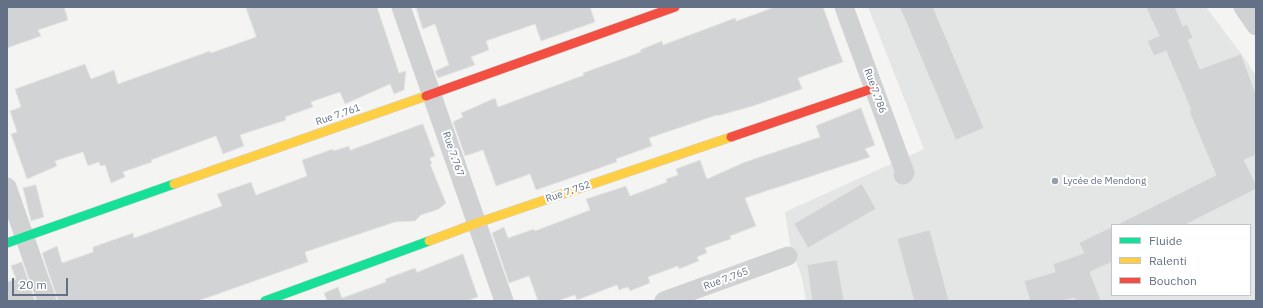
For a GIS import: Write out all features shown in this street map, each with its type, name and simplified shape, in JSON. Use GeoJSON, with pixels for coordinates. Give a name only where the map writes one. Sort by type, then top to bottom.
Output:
{"type":"FeatureCollection","features":[{"type":"Feature","properties":{"kind":"street","name":"Rue 7.767"},"geometry":{"type":"LineString","coordinates":[[401,7],[504,301]]}},
{"type":"Feature","properties":{"kind":"street","name":"Rue 7.761"},"geometry":{"type":"LineString","coordinates":[[16,240],[675,7]]}},
{"type":"Feature","properties":{"kind":"street","name":"Rue 7.786"},"geometry":{"type":"LineString","coordinates":[[844,7],[905,173],[904,175]]}},
{"type":"Feature","properties":{"kind":"street"},"geometry":{"type":"LineString","coordinates":[[1243,7],[1256,26]]}},
{"type":"Feature","properties":{"kind":"street","name":"Rue 7.752"},"geometry":{"type":"LineString","coordinates":[[265,301],[477,223],[874,88]]}},
{"type":"Feature","properties":{"kind":"street"},"geometry":{"type":"LineString","coordinates":[[7,187],[16,240],[47,301]]}},
{"type":"Feature","properties":{"kind":"street","name":"Rue 7.765"},"geometry":{"type":"LineString","coordinates":[[664,301],[788,256]]}},
{"type":"Feature","properties":{"kind":"shaded area","name":"Lycée de Mendong"},"geometry":{"type":"Polygon","coordinates":[[[868,7],[1206,7],[1243,56],[1256,76],[1256,301],[806,301],[801,274],[791,250],[785,212],[924,149],[868,7]]]}},
{"type":"Feature","properties":{"kind":"building"},"geometry":{"type":"Polygon","coordinates":[[[7,7],[64,7],[68,20],[38,30],[41,36],[7,48],[7,7]]]}},
{"type":"Feature","properties":{"kind":"building"},"geometry":{"type":"Polygon","coordinates":[[[246,7],[377,7],[399,73],[406,71],[404,90],[394,94],[390,84],[345,104],[340,92],[311,102],[313,107],[285,117],[286,120],[240,135],[244,146],[223,154],[216,136],[123,172],[125,177],[111,183],[105,165],[100,166],[99,162],[88,166],[83,152],[55,161],[57,166],[27,179],[11,134],[17,132],[10,111],[21,107],[15,89],[85,64],[91,79],[114,70],[118,84],[210,51],[211,53],[256,37],[246,7]]]}},
{"type":"Feature","properties":{"kind":"building"},"geometry":{"type":"Polygon","coordinates":[[[416,7],[590,7],[595,22],[541,41],[535,24],[486,41],[489,50],[471,57],[475,65],[438,78],[435,71],[449,65],[435,24],[423,29],[416,7]]]}},
{"type":"Feature","properties":{"kind":"building"},"geometry":{"type":"Polygon","coordinates":[[[775,7],[823,7],[843,62],[798,78],[802,89],[753,106],[717,115],[649,138],[652,146],[616,159],[617,162],[536,190],[530,174],[496,186],[483,150],[465,156],[453,122],[463,117],[461,113],[495,98],[498,107],[584,75],[583,73],[641,52],[640,50],[662,41],[663,45],[735,18],[736,21],[775,7]]]}},
{"type":"Feature","properties":{"kind":"building"},"geometry":{"type":"Polygon","coordinates":[[[900,7],[933,7],[984,128],[956,140],[900,7]]]}},
{"type":"Feature","properties":{"kind":"building"},"geometry":{"type":"Polygon","coordinates":[[[1146,7],[1175,7],[1183,26],[1187,24],[1193,38],[1188,40],[1200,69],[1241,54],[1256,94],[1256,155],[1244,160],[1256,184],[1256,189],[1187,224],[1118,224],[1216,175],[1166,51],[1154,56],[1147,41],[1159,36],[1146,7]]]}},
{"type":"Feature","properties":{"kind":"building"},"geometry":{"type":"Polygon","coordinates":[[[861,108],[875,145],[865,149],[870,157],[745,198],[756,226],[730,236],[731,239],[705,248],[707,253],[697,257],[699,261],[679,269],[678,266],[648,277],[650,283],[630,291],[628,287],[619,290],[617,285],[577,300],[575,295],[558,301],[538,301],[529,276],[509,283],[492,233],[504,227],[508,238],[534,229],[535,231],[590,210],[586,199],[626,186],[630,196],[667,182],[666,179],[678,175],[676,169],[700,160],[707,179],[745,162],[820,137],[816,126],[861,108]]]}},
{"type":"Feature","properties":{"kind":"building"},"geometry":{"type":"Polygon","coordinates":[[[423,124],[435,156],[430,158],[432,164],[430,164],[446,203],[439,209],[421,215],[415,221],[395,222],[305,252],[308,262],[198,301],[58,301],[42,253],[57,246],[62,263],[93,252],[93,247],[133,233],[134,238],[222,206],[217,194],[251,182],[256,195],[307,176],[302,160],[333,149],[333,151],[349,146],[350,150],[423,124]]]}},
{"type":"Feature","properties":{"kind":"building"},"geometry":{"type":"Polygon","coordinates":[[[862,184],[876,209],[808,248],[794,224],[862,184]]]}},
{"type":"Feature","properties":{"kind":"building"},"geometry":{"type":"Polygon","coordinates":[[[36,185],[44,217],[31,221],[23,188],[36,185]]]}},
{"type":"Feature","properties":{"kind":"building"},"geometry":{"type":"Polygon","coordinates":[[[1111,227],[1111,262],[1090,272],[1101,301],[1076,301],[1074,298],[1062,301],[1030,301],[1024,281],[1055,272],[1053,264],[1084,253],[1079,243],[1111,227]]]}},
{"type":"Feature","properties":{"kind":"building"},"geometry":{"type":"Polygon","coordinates":[[[930,230],[949,301],[914,301],[897,239],[930,230]]]}},
{"type":"Feature","properties":{"kind":"building"},"geometry":{"type":"Polygon","coordinates":[[[463,254],[478,297],[466,301],[327,301],[324,293],[338,287],[342,298],[386,282],[385,279],[415,268],[417,272],[463,254]]]}},
{"type":"Feature","properties":{"kind":"building"},"geometry":{"type":"Polygon","coordinates":[[[837,260],[844,301],[812,301],[807,265],[837,260]]]}},
{"type":"Feature","properties":{"kind":"building"},"geometry":{"type":"Polygon","coordinates":[[[22,262],[35,301],[7,301],[7,282],[16,279],[11,266],[22,262]]]}},
{"type":"Feature","properties":{"kind":"traffic: fast"},"geometry":{"type":"LineString","coordinates":[[7,243],[174,184]]}},
{"type":"Feature","properties":{"kind":"traffic: fast"},"geometry":{"type":"LineString","coordinates":[[265,301],[429,241]]}},
{"type":"Feature","properties":{"kind":"traffic: slow"},"geometry":{"type":"LineString","coordinates":[[174,184],[426,96]]}},
{"type":"Feature","properties":{"kind":"traffic: slow"},"geometry":{"type":"LineString","coordinates":[[429,241],[477,223],[731,137]]}},
{"type":"Feature","properties":{"kind":"traffic: jam"},"geometry":{"type":"LineString","coordinates":[[426,96],[675,7]]}},
{"type":"Feature","properties":{"kind":"traffic: jam"},"geometry":{"type":"LineString","coordinates":[[731,137],[874,88]]}},
{"type":"Feature","properties":{"kind":"place","name":"Lycée de Mendong"},"geometry":{"type":"Point","coordinates":[1055,181]}}]}
